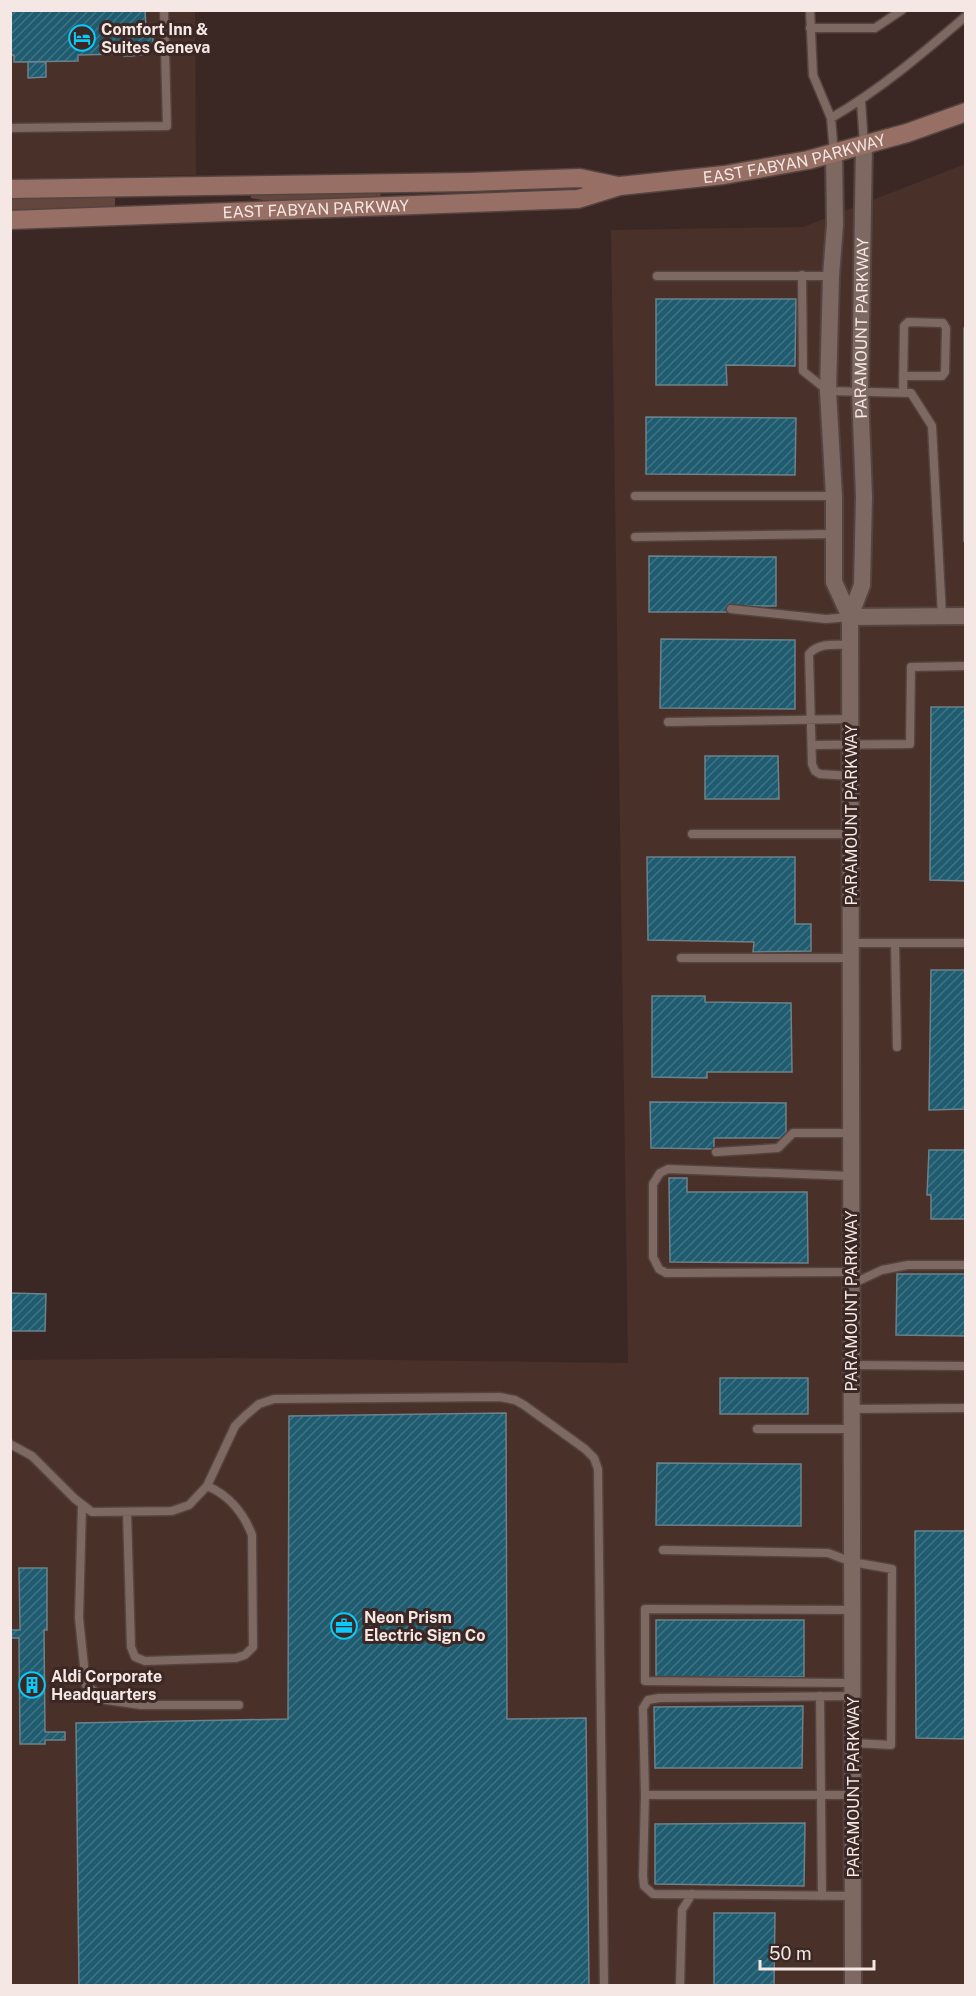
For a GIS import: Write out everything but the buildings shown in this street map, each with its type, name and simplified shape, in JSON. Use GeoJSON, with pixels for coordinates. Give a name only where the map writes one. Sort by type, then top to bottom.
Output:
{"type":"FeatureCollection","features":[{"type":"Feature","properties":{"kind":"main road","name":"EAST FABYAN PARKWAY"},"geometry":{"type":"LineString","coordinates":[[10,220],[579,199],[620,186],[724,175],[834,153],[907,133],[966,112]]}},
{"type":"Feature","properties":{"kind":"main road","name":"EAST FABYAN PARKWAY"},"geometry":{"type":"LineString","coordinates":[[10,189],[469,182],[580,178],[620,186]]}},
{"type":"Feature","properties":{"kind":"street","name":"PARAMOUNT PARKWAY"},"geometry":{"type":"LineString","coordinates":[[853,1986],[850,617],[862,585],[864,497],[860,392],[864,145]]}},
{"type":"Feature","properties":{"kind":"street","name":"PARAMOUNT PARKWAY"},"geometry":{"type":"LineString","coordinates":[[834,153],[835,225],[831,276],[828,391],[834,496],[834,582],[850,617]]}},
{"type":"Feature","properties":{"kind":"street"},"geometry":{"type":"LineString","coordinates":[[850,617],[966,616]]}},
{"type":"Feature","properties":{"kind":"lane"},"geometry":{"type":"LineString","coordinates":[[10,128],[167,126],[164,10]]}},
{"type":"Feature","properties":{"kind":"lane"},"geometry":{"type":"LineString","coordinates":[[810,10],[813,75],[831,118],[834,153]]}},
{"type":"Feature","properties":{"kind":"lane"},"geometry":{"type":"LineString","coordinates":[[810,28],[875,28],[902,10]]}},
{"type":"Feature","properties":{"kind":"lane"},"geometry":{"type":"LineString","coordinates":[[831,118],[861,101],[922,54],[966,16]]}},
{"type":"Feature","properties":{"kind":"lane"},"geometry":{"type":"LineString","coordinates":[[861,101],[864,145]]}},
{"type":"Feature","properties":{"kind":"lane"},"geometry":{"type":"LineString","coordinates":[[802,275],[803,371],[828,391],[911,393],[932,426],[942,616]]}},
{"type":"Feature","properties":{"kind":"lane"},"geometry":{"type":"LineString","coordinates":[[657,276],[831,276]]}},
{"type":"Feature","properties":{"kind":"lane"},"geometry":{"type":"LineString","coordinates":[[903,376],[942,376],[945,372],[946,328],[943,323],[908,322],[904,326],[903,376],[903,393]]}},
{"type":"Feature","properties":{"kind":"lane"},"geometry":{"type":"LineString","coordinates":[[635,496],[834,496]]}},
{"type":"Feature","properties":{"kind":"lane"},"geometry":{"type":"LineString","coordinates":[[635,537],[835,534]]}},
{"type":"Feature","properties":{"kind":"lane"},"geometry":{"type":"LineString","coordinates":[[730,609],[826,619],[850,617]]}},
{"type":"Feature","properties":{"kind":"lane"},"geometry":{"type":"LineString","coordinates":[[850,645],[821,646],[814,648],[809,654],[814,771],[820,774],[851,776]]}},
{"type":"Feature","properties":{"kind":"lane"},"geometry":{"type":"LineString","coordinates":[[812,745],[910,744],[911,667],[966,666]]}},
{"type":"Feature","properties":{"kind":"lane"},"geometry":{"type":"LineString","coordinates":[[668,722],[850,719]]}},
{"type":"Feature","properties":{"kind":"lane"},"geometry":{"type":"LineString","coordinates":[[692,834],[851,834]]}},
{"type":"Feature","properties":{"kind":"lane"},"geometry":{"type":"LineString","coordinates":[[895,943],[897,1047]]}},
{"type":"Feature","properties":{"kind":"lane"},"geometry":{"type":"LineString","coordinates":[[681,958],[851,951],[895,943],[966,943]]}},
{"type":"Feature","properties":{"kind":"lane"},"geometry":{"type":"LineString","coordinates":[[716,1152],[778,1148],[793,1132],[851,1133]]}},
{"type":"Feature","properties":{"kind":"lane"},"geometry":{"type":"LineString","coordinates":[[851,1176],[668,1169],[660,1173],[653,1184],[653,1257],[659,1269],[666,1273],[851,1278],[908,1265],[966,1265]]}},
{"type":"Feature","properties":{"kind":"lane"},"geometry":{"type":"LineString","coordinates":[[851,1365],[966,1366]]}},
{"type":"Feature","properties":{"kind":"lane"},"geometry":{"type":"LineString","coordinates":[[10,1444],[32,1456],[82,1506],[92,1512],[160,1512],[181,1509],[197,1499],[207,1486],[235,1426],[259,1404],[285,1398],[509,1398],[524,1405],[585,1449],[594,1458],[598,1469],[604,1986]]}},
{"type":"Feature","properties":{"kind":"lane"},"geometry":{"type":"LineString","coordinates":[[851,1409],[966,1408]]}},
{"type":"Feature","properties":{"kind":"lane"},"geometry":{"type":"LineString","coordinates":[[757,1429],[851,1429]]}},
{"type":"Feature","properties":{"kind":"lane"},"geometry":{"type":"LineString","coordinates":[[127,1512],[131,1647],[135,1657],[145,1661],[236,1658],[245,1655],[253,1647],[252,1535],[247,1522],[233,1504],[216,1490],[207,1486]]}},
{"type":"Feature","properties":{"kind":"lane"},"geometry":{"type":"LineString","coordinates":[[82,1506],[79,1618],[86,1685],[106,1700],[141,1705],[239,1705]]}},
{"type":"Feature","properties":{"kind":"lane"},"geometry":{"type":"LineString","coordinates":[[663,1550],[828,1553],[852,1562],[892,1569],[891,1745],[853,1743]]}},
{"type":"Feature","properties":{"kind":"lane"},"geometry":{"type":"LineString","coordinates":[[852,1610],[645,1609],[645,1681],[852,1690]]}},
{"type":"Feature","properties":{"kind":"lane"},"geometry":{"type":"LineString","coordinates":[[852,1690],[820,1696],[659,1698],[648,1700],[643,1708],[644,1886],[653,1894],[853,1896]]}},
{"type":"Feature","properties":{"kind":"lane"},"geometry":{"type":"LineString","coordinates":[[820,1696],[822,1896]]}},
{"type":"Feature","properties":{"kind":"lane"},"geometry":{"type":"LineString","coordinates":[[645,1795],[853,1795]]}},
{"type":"Feature","properties":{"kind":"lane"},"geometry":{"type":"LineString","coordinates":[[680,1986],[682,1910],[692,1894]]}},
{"type":"Feature","properties":{"kind":"shaded area"},"geometry":{"type":"Polygon","coordinates":[[[10,11],[195,11],[196,175],[11,179],[10,11]]]}},
{"type":"Feature","properties":{"kind":"shaded area"},"geometry":{"type":"Polygon","coordinates":[[[965,164],[965,1985],[11,1985],[10,1360],[226,1358],[628,1363],[611,230],[803,227],[965,164]]]}},
{"type":"Feature","properties":{"kind":"shaded area"},"geometry":{"type":"Polygon","coordinates":[[[380,193],[381,197],[268,201],[251,198],[251,195],[380,193]]]}},
{"type":"Feature","properties":{"kind":"shaded area"},"geometry":{"type":"Polygon","coordinates":[[[115,197],[115,207],[11,210],[11,199],[115,197]]]}},
{"type":"Feature","properties":{"kind":"place","name":"Comfort Inn & Suites Geneva"},"geometry":{"type":"Point","coordinates":[82,38]}},
{"type":"Feature","properties":{"kind":"place","name":"Neon Prism Electric Sign Co"},"geometry":{"type":"Point","coordinates":[344,1626]}},
{"type":"Feature","properties":{"kind":"place","name":"Aldi Corporate Headquarters"},"geometry":{"type":"Point","coordinates":[32,1685]}}]}
